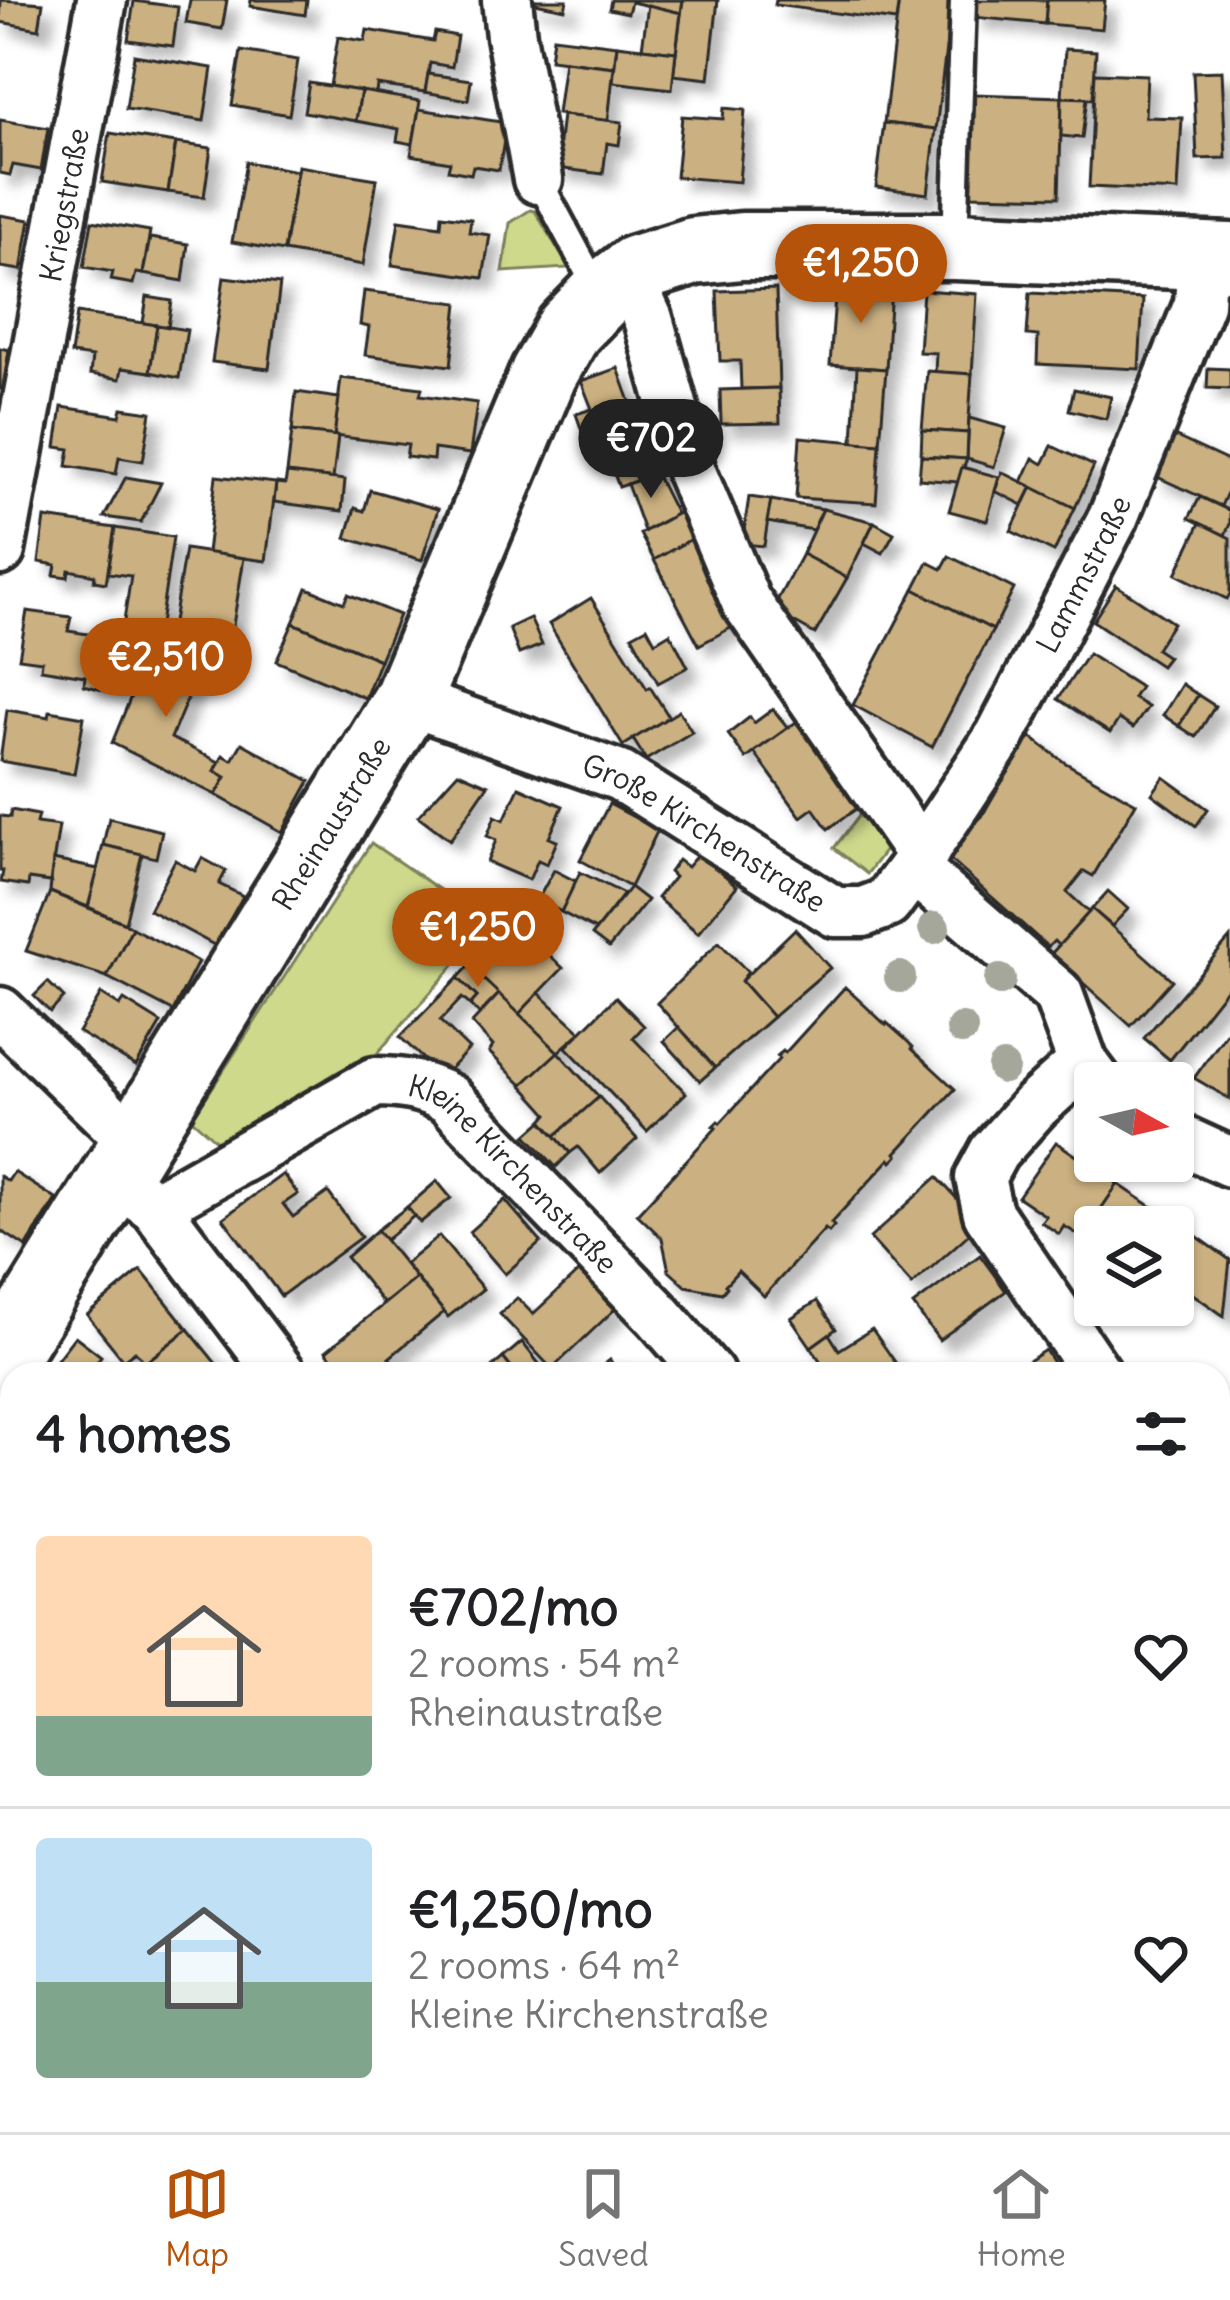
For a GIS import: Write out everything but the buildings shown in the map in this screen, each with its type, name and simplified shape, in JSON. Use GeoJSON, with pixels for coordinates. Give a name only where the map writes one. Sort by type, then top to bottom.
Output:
{"type":"FeatureCollection","features":[{"type":"Feature","properties":{"kind":"street","name":"Kriegstraße"},"geometry":{"type":"LineString","coordinates":[[0,550],[102,0]]}},
{"type":"Feature","properties":{"kind":"street"},"geometry":{"type":"LineString","coordinates":[[507,0],[538,179]]}},
{"type":"Feature","properties":{"kind":"street","name":"Rheinaustraße"},"geometry":{"type":"LineString","coordinates":[[1,1362],[134,1175],[407,700],[544,373],[569,329],[615,285],[635,269],[694,251],[742,246],[955,246],[1216,256]]}},
{"type":"Feature","properties":{"kind":"street","name":"Lammstraße"},"geometry":{"type":"LineString","coordinates":[[919,860],[1000,736],[1113,518],[1216,256]]}},
{"type":"Feature","properties":{"kind":"street"},"geometry":{"type":"LineString","coordinates":[[615,285],[648,319],[691,472],[746,602],[909,837],[919,860],[1058,994],[1086,1062]]}},
{"type":"Feature","properties":{"kind":"street","name":"Große Kirchenstraße"},"geometry":{"type":"LineString","coordinates":[[407,700],[620,776],[835,912],[862,912],[886,903],[919,860]]}},
{"type":"Feature","properties":{"kind":"street"},"geometry":{"type":"LineString","coordinates":[[0,1012],[134,1175],[272,1362]]}},
{"type":"Feature","properties":{"kind":"street","name":"Kleine Kirchenstraße"},"geometry":{"type":"LineString","coordinates":[[134,1175],[375,1082],[426,1088],[449,1100],[699,1362]]}},
{"type":"Feature","properties":{"kind":"street"},"geometry":{"type":"LineString","coordinates":[[1074,1083],[1035,1106],[994,1152],[980,1178],[988,1213],[1089,1362]]}},
{"type":"Feature","properties":{"kind":"street"},"geometry":{"type":"LineString","coordinates":[[1194,1146],[1230,1162]]}},
{"type":"Feature","properties":{"kind":"lane"},"geometry":{"type":"LineString","coordinates":[[955,246],[963,0]]}},
{"type":"Feature","properties":{"kind":"lane"},"geometry":{"type":"LineString","coordinates":[[538,179],[615,285]]}},
{"type":"Feature","properties":{"kind":"green space"},"geometry":{"type":"Polygon","coordinates":[[[530,210],[569,268],[503,272],[510,223],[530,210]]]}},
{"type":"Feature","properties":{"kind":"green space"},"geometry":{"type":"Polygon","coordinates":[[[859,815],[892,841],[867,874],[834,848],[859,815]]]}},
{"type":"Feature","properties":{"kind":"green space"},"geometry":{"type":"Polygon","coordinates":[[[371,843],[490,924],[375,1056],[220,1144],[192,1119],[371,843]]]}}]}
